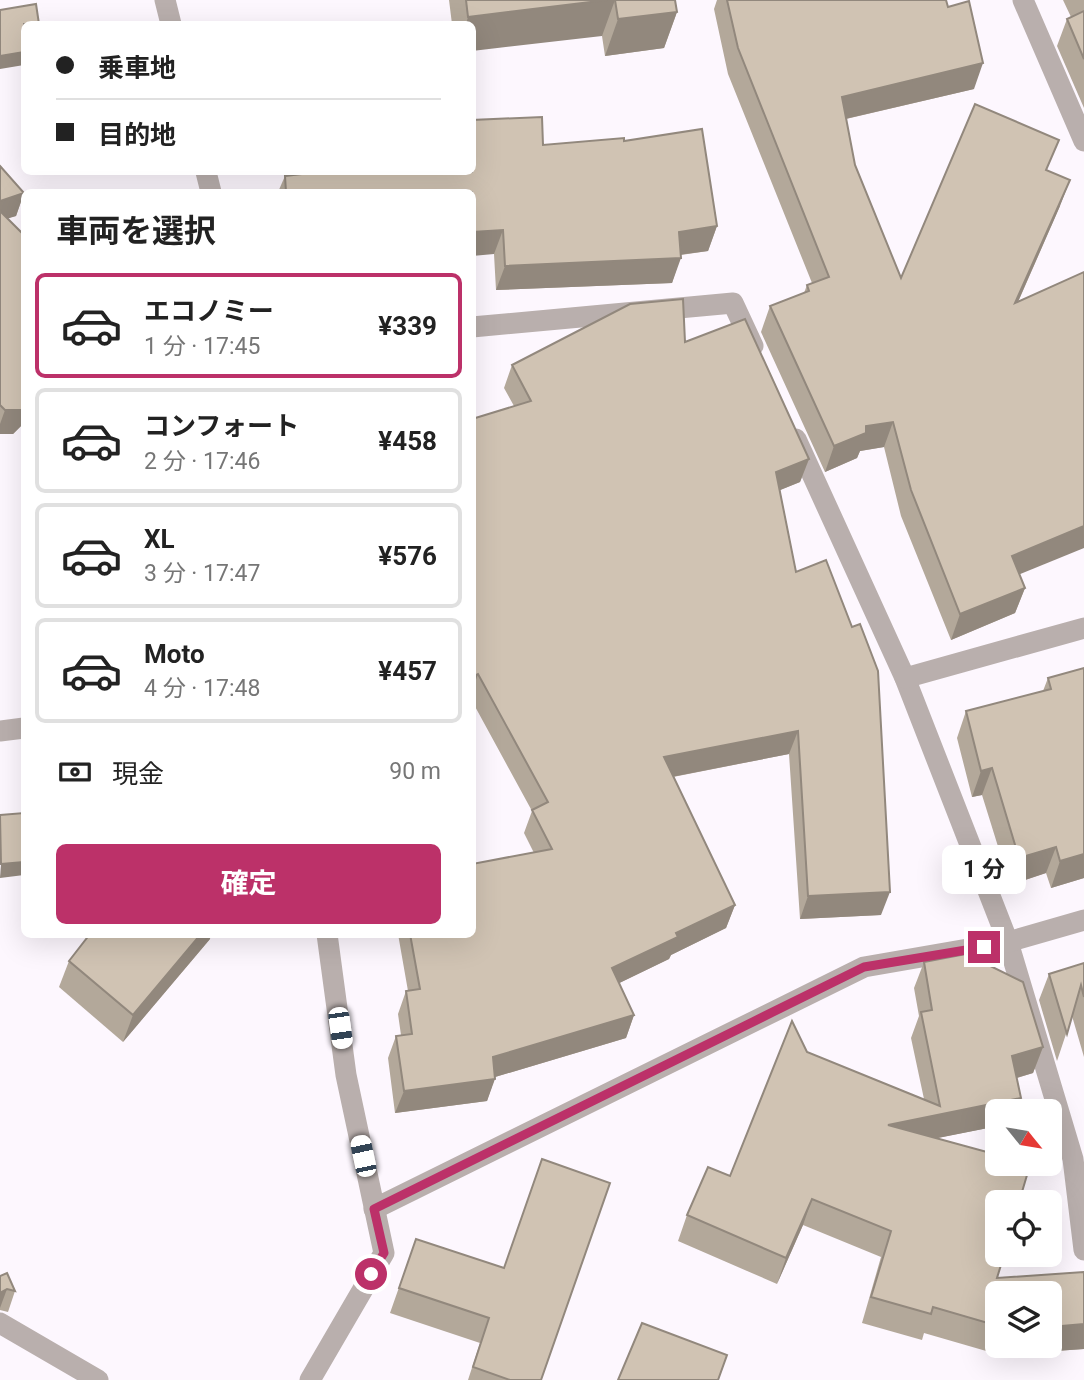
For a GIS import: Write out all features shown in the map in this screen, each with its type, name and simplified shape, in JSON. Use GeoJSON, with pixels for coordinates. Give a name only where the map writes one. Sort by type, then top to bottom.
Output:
{"type":"FeatureCollection","features":[{"type":"Feature","properties":{"kind":"street"},"geometry":{"type":"LineString","coordinates":[[165,0],[170,21]]}},
{"type":"Feature","properties":{"kind":"street"},"geometry":{"type":"LineString","coordinates":[[1023,0],[1084,141]]}},
{"type":"Feature","properties":{"kind":"street"},"geometry":{"type":"LineString","coordinates":[[476,327],[733,303],[762,365]]}},
{"type":"Feature","properties":{"kind":"street"},"geometry":{"type":"LineString","coordinates":[[785,415],[905,678],[1009,942],[1073,1159],[1081,1204],[1084,1250]]}},
{"type":"Feature","properties":{"kind":"street"},"geometry":{"type":"LineString","coordinates":[[905,678],[1084,628]]}},
{"type":"Feature","properties":{"kind":"street"},"geometry":{"type":"LineString","coordinates":[[0,731],[21,728]]}},
{"type":"Feature","properties":{"kind":"street"},"geometry":{"type":"LineString","coordinates":[[374,1209],[864,967],[1009,942],[1084,920]]}},
{"type":"Feature","properties":{"kind":"street"},"geometry":{"type":"LineString","coordinates":[[310,1380],[384,1253],[346,1075],[328,938]]}},
{"type":"Feature","properties":{"kind":"street"},"geometry":{"type":"LineString","coordinates":[[0,1323],[98,1380]]}},
{"type":"Feature","properties":{"kind":"building"},"geometry":{"type":"Polygon","coordinates":[[[466,0],[607,0],[468,17],[466,0]]]}},
{"type":"Feature","properties":{"kind":"building"},"geometry":{"type":"Polygon","coordinates":[[[615,0],[675,0],[677,12],[618,19],[615,0]]]}},
{"type":"Feature","properties":{"kind":"building"},"geometry":{"type":"Polygon","coordinates":[[[727,0],[946,0],[948,7],[969,1],[983,63],[842,97],[855,165],[901,278],[975,104],[1059,140],[1046,170],[1070,180],[1015,303],[1084,272],[1084,526],[1012,556],[1025,588],[960,614],[911,490],[893,422],[866,426],[866,433],[834,446],[770,306],[809,291],[807,285],[829,277],[738,48],[727,0]]]}},
{"type":"Feature","properties":{"kind":"building"},"geometry":{"type":"Polygon","coordinates":[[[36,4],[39,21],[21,21],[21,52],[0,56],[0,10],[36,4]]]}},
{"type":"Feature","properties":{"kind":"building"},"geometry":{"type":"Polygon","coordinates":[[[1084,11],[1084,59],[1067,19],[1084,11]]]}},
{"type":"Feature","properties":{"kind":"building"},"geometry":{"type":"Polygon","coordinates":[[[542,117],[543,145],[624,138],[624,141],[702,129],[717,226],[679,232],[681,258],[505,266],[503,230],[476,232],[476,189],[286,189],[285,176],[293,175],[476,175],[476,120],[542,117]]]}},
{"type":"Feature","properties":{"kind":"building"},"geometry":{"type":"Polygon","coordinates":[[[0,166],[21,190],[21,194],[0,201],[0,166]]]}},
{"type":"Feature","properties":{"kind":"building"},"geometry":{"type":"Polygon","coordinates":[[[0,211],[21,232],[21,410],[5,410],[0,405],[0,211]]]}},
{"type":"Feature","properties":{"kind":"building"},"geometry":{"type":"Polygon","coordinates":[[[683,299],[685,342],[745,319],[809,459],[776,472],[796,572],[826,560],[852,627],[860,624],[878,671],[890,892],[808,896],[798,731],[664,757],[735,905],[676,933],[678,937],[612,968],[634,1015],[493,1057],[495,1079],[404,1091],[396,1036],[412,1034],[406,991],[420,989],[411,938],[476,938],[476,863],[552,849],[532,810],[548,802],[478,674],[476,675],[476,418],[531,401],[512,365],[630,304],[683,299]]]}},
{"type":"Feature","properties":{"kind":"building"},"geometry":{"type":"Polygon","coordinates":[[[1084,668],[1084,854],[1060,861],[1056,847],[1019,858],[992,768],[981,771],[966,711],[1051,689],[1048,678],[1084,668]]]}},
{"type":"Feature","properties":{"kind":"building"},"geometry":{"type":"Polygon","coordinates":[[[21,813],[21,862],[1,864],[0,815],[21,813]]]}},
{"type":"Feature","properties":{"kind":"building"},"geometry":{"type":"Polygon","coordinates":[[[87,938],[198,938],[133,1015],[69,961],[87,938]]]}},
{"type":"Feature","properties":{"kind":"building"},"geometry":{"type":"Polygon","coordinates":[[[966,954],[1023,982],[1043,1047],[1012,1056],[1021,1098],[985,1099],[985,1105],[888,1125],[985,1151],[985,1176],[1027,1176],[1023,1190],[985,1190],[985,1267],[1000,1267],[997,1278],[1084,1272],[1084,1324],[1062,1326],[1062,1281],[985,1281],[985,1322],[933,1307],[931,1314],[871,1297],[891,1231],[812,1199],[786,1258],[687,1215],[708,1167],[730,1176],[792,1021],[807,1052],[940,1106],[921,1012],[932,1010],[924,962],[966,954]]]}},
{"type":"Feature","properties":{"kind":"building"},"geometry":{"type":"Polygon","coordinates":[[[1084,963],[1084,997],[1081,985],[1067,1034],[1049,974],[1084,963]]]}},
{"type":"Feature","properties":{"kind":"building"},"geometry":{"type":"Polygon","coordinates":[[[542,1159],[610,1183],[541,1380],[510,1380],[473,1367],[489,1318],[399,1288],[416,1239],[504,1268],[542,1159]]]}},
{"type":"Feature","properties":{"kind":"building"},"geometry":{"type":"Polygon","coordinates":[[[7,1273],[15,1291],[7,1289],[0,1293],[0,1276],[7,1273]]]}},
{"type":"Feature","properties":{"kind":"building"},"geometry":{"type":"Polygon","coordinates":[[[642,1323],[727,1355],[718,1380],[618,1380],[642,1323]]]}},
{"type":"Feature","properties":{"kind":"route"},"geometry":{"type":"LineString","coordinates":[[371,1274],[384,1253],[374,1209],[864,967],[984,947]]}}]}
